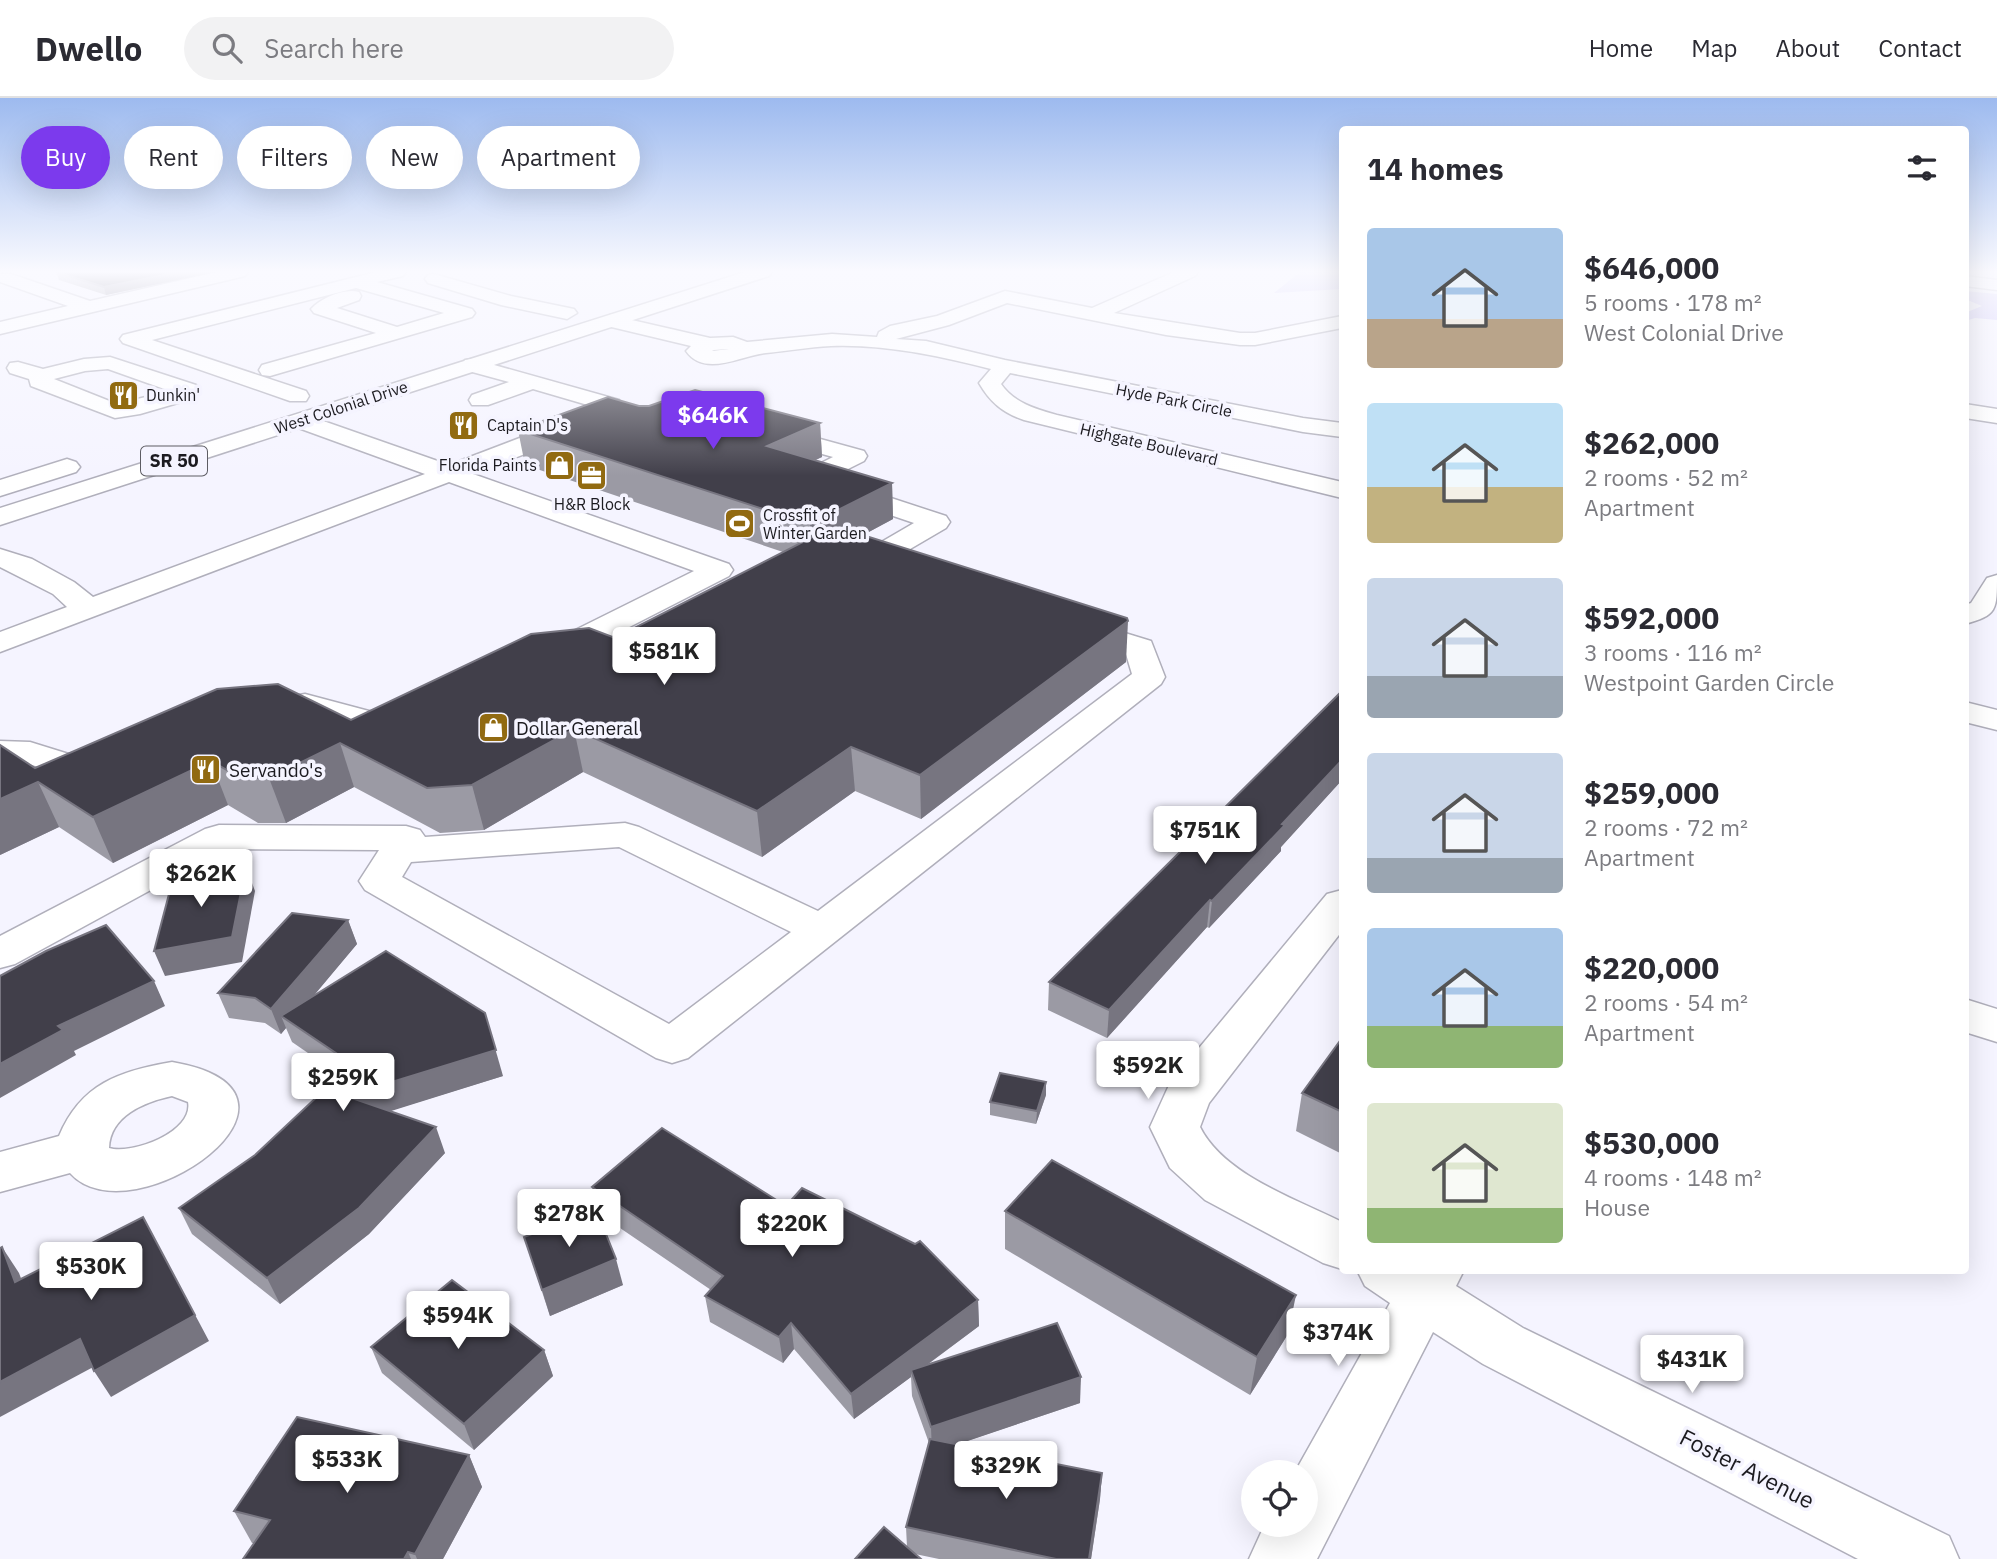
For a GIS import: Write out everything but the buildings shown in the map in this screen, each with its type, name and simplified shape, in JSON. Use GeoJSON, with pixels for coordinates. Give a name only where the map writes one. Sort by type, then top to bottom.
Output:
{"type":"FeatureCollection","features":[{"type":"Feature","properties":{"kind":"main road"},"geometry":{"type":"LineString","coordinates":[[9,370],[125,340]]}},
{"type":"Feature","properties":{"kind":"main road"},"geometry":{"type":"LineString","coordinates":[[161,340],[231,374],[263,376],[372,340]]}},
{"type":"Feature","properties":{"kind":"main road"},"geometry":{"type":"LineString","coordinates":[[478,363],[533,340]]}},
{"type":"Feature","properties":{"kind":"main road","name":"West Colonial Drive"},"geometry":{"type":"LineString","coordinates":[[0,517],[299,409],[478,363],[551,340]]}},
{"type":"Feature","properties":{"kind":"main road","name":"Hyde Park Circle"},"geometry":{"type":"LineString","coordinates":[[677,340],[704,346],[733,343],[744,349],[821,341],[872,343],[1339,430]]}},
{"type":"Feature","properties":{"kind":"main road"},"geometry":{"type":"LineString","coordinates":[[872,343],[877,340]]}},
{"type":"Feature","properties":{"kind":"main road"},"geometry":{"type":"LineString","coordinates":[[9,370],[42,376],[84,365],[110,363],[188,390],[187,393],[129,410],[115,411],[40,381],[42,376]]}},
{"type":"Feature","properties":{"kind":"main road"},"geometry":{"type":"LineString","coordinates":[[478,363],[611,405],[605,415]]}},
{"type":"Feature","properties":{"kind":"main road","name":"Highgate Boulevard"},"geometry":{"type":"LineString","coordinates":[[1005,366],[990,383],[997,396],[1010,408],[1051,421],[1339,489]]}},
{"type":"Feature","properties":{"kind":"main road"},"geometry":{"type":"LineString","coordinates":[[129,410],[77,389],[66,379],[81,372],[105,369],[172,393],[170,398]]}},
{"type":"Feature","properties":{"kind":"main road"},"geometry":{"type":"LineString","coordinates":[[263,376],[299,409],[451,473],[719,570],[520,670]]}},
{"type":"Feature","properties":{"kind":"main road"},"geometry":{"type":"LineString","coordinates":[[480,400],[532,382]]}},
{"type":"Feature","properties":{"kind":"main road","name":"West Colonial Drive"},"geometry":{"type":"LineString","coordinates":[[260,408],[299,409],[324,388]]}},
{"type":"Feature","properties":{"kind":"main road"},"geometry":{"type":"LineString","coordinates":[[1969,412],[1997,416]]}},
{"type":"Feature","properties":{"kind":"main road"},"geometry":{"type":"LineString","coordinates":[[0,622],[80,602],[451,473],[605,415],[641,426]]}},
{"type":"Feature","properties":{"kind":"main road"},"geometry":{"type":"LineString","coordinates":[[738,423],[855,456],[808,479],[936,522],[869,561],[921,578]]}},
{"type":"Feature","properties":{"kind":"main road"},"geometry":{"type":"LineString","coordinates":[[470,444],[500,454]]}},
{"type":"Feature","properties":{"kind":"main road"},"geometry":{"type":"LineString","coordinates":[[0,488],[93,460]]}},
{"type":"Feature","properties":{"kind":"main road"},"geometry":{"type":"LineString","coordinates":[[0,558],[22,565],[64,587],[80,602]]}},
{"type":"Feature","properties":{"kind":"main road"},"geometry":{"type":"LineString","coordinates":[[1969,614],[1982,609],[1997,584]]}},
{"type":"Feature","properties":{"kind":"main road"},"geometry":{"type":"LineString","coordinates":[[0,643],[80,602]]}},
{"type":"Feature","properties":{"kind":"main road"},"geometry":{"type":"LineString","coordinates":[[0,954],[219,838],[406,838],[379,881],[672,1046],[1149,677],[1140,648],[1050,619]]}},
{"type":"Feature","properties":{"kind":"main road"},"geometry":{"type":"LineString","coordinates":[[261,710],[305,704],[399,731],[428,716]]}},
{"type":"Feature","properties":{"kind":"main road"},"geometry":{"type":"LineString","coordinates":[[1969,713],[1997,720]]}},
{"type":"Feature","properties":{"kind":"main road"},"geometry":{"type":"LineString","coordinates":[[0,752],[30,753],[90,772],[124,758]]}},
{"type":"Feature","properties":{"kind":"main road"},"geometry":{"type":"LineString","coordinates":[[398,851],[625,835],[822,930]]}},
{"type":"Feature","properties":{"kind":"main road"},"geometry":{"type":"LineString","coordinates":[[1339,908],[1187,1096],[1175,1127],[1188,1154],[1223,1186],[1339,1245]]}},
{"type":"Feature","properties":{"kind":"main road"},"geometry":{"type":"LineString","coordinates":[[1969,1016],[1997,1026]]}},
{"type":"Feature","properties":{"kind":"main road"},"geometry":{"type":"LineString","coordinates":[[0,1172],[82,1150]]}},
{"type":"Feature","properties":{"kind":"main road"},"geometry":{"type":"LineString","coordinates":[[1318,1490],[1415,1279]]}},
{"type":"Feature","properties":{"kind":"main road","name":"Foster Avenue"},"geometry":{"type":"LineString","coordinates":[[1415,1279],[1503,1346],[1926,1559]]}},
{"type":"Feature","properties":{"kind":"main road"},"geometry":{"type":"LineString","coordinates":[[1282,1559],[1294,1537]]}},
{"type":"Feature","properties":{"kind":"place","name":"Dunkin'"},"geometry":{"type":"Point","coordinates":[123,395]}},
{"type":"Feature","properties":{"kind":"place","name":"Captain D's"},"geometry":{"type":"Point","coordinates":[464,425]}},
{"type":"Feature","properties":{"kind":"place","name":"Florida Paints"},"geometry":{"type":"Point","coordinates":[560,465]}},
{"type":"Feature","properties":{"kind":"place","name":"H&R Block"},"geometry":{"type":"Point","coordinates":[592,475]}},
{"type":"Feature","properties":{"kind":"place","name":"Crossfit of Winter Garden"},"geometry":{"type":"Point","coordinates":[740,524]}},
{"type":"Feature","properties":{"kind":"place","name":"Dollar General"},"geometry":{"type":"Point","coordinates":[493,728]}},
{"type":"Feature","properties":{"kind":"place","name":"Servando's"},"geometry":{"type":"Point","coordinates":[206,770]}}]}
